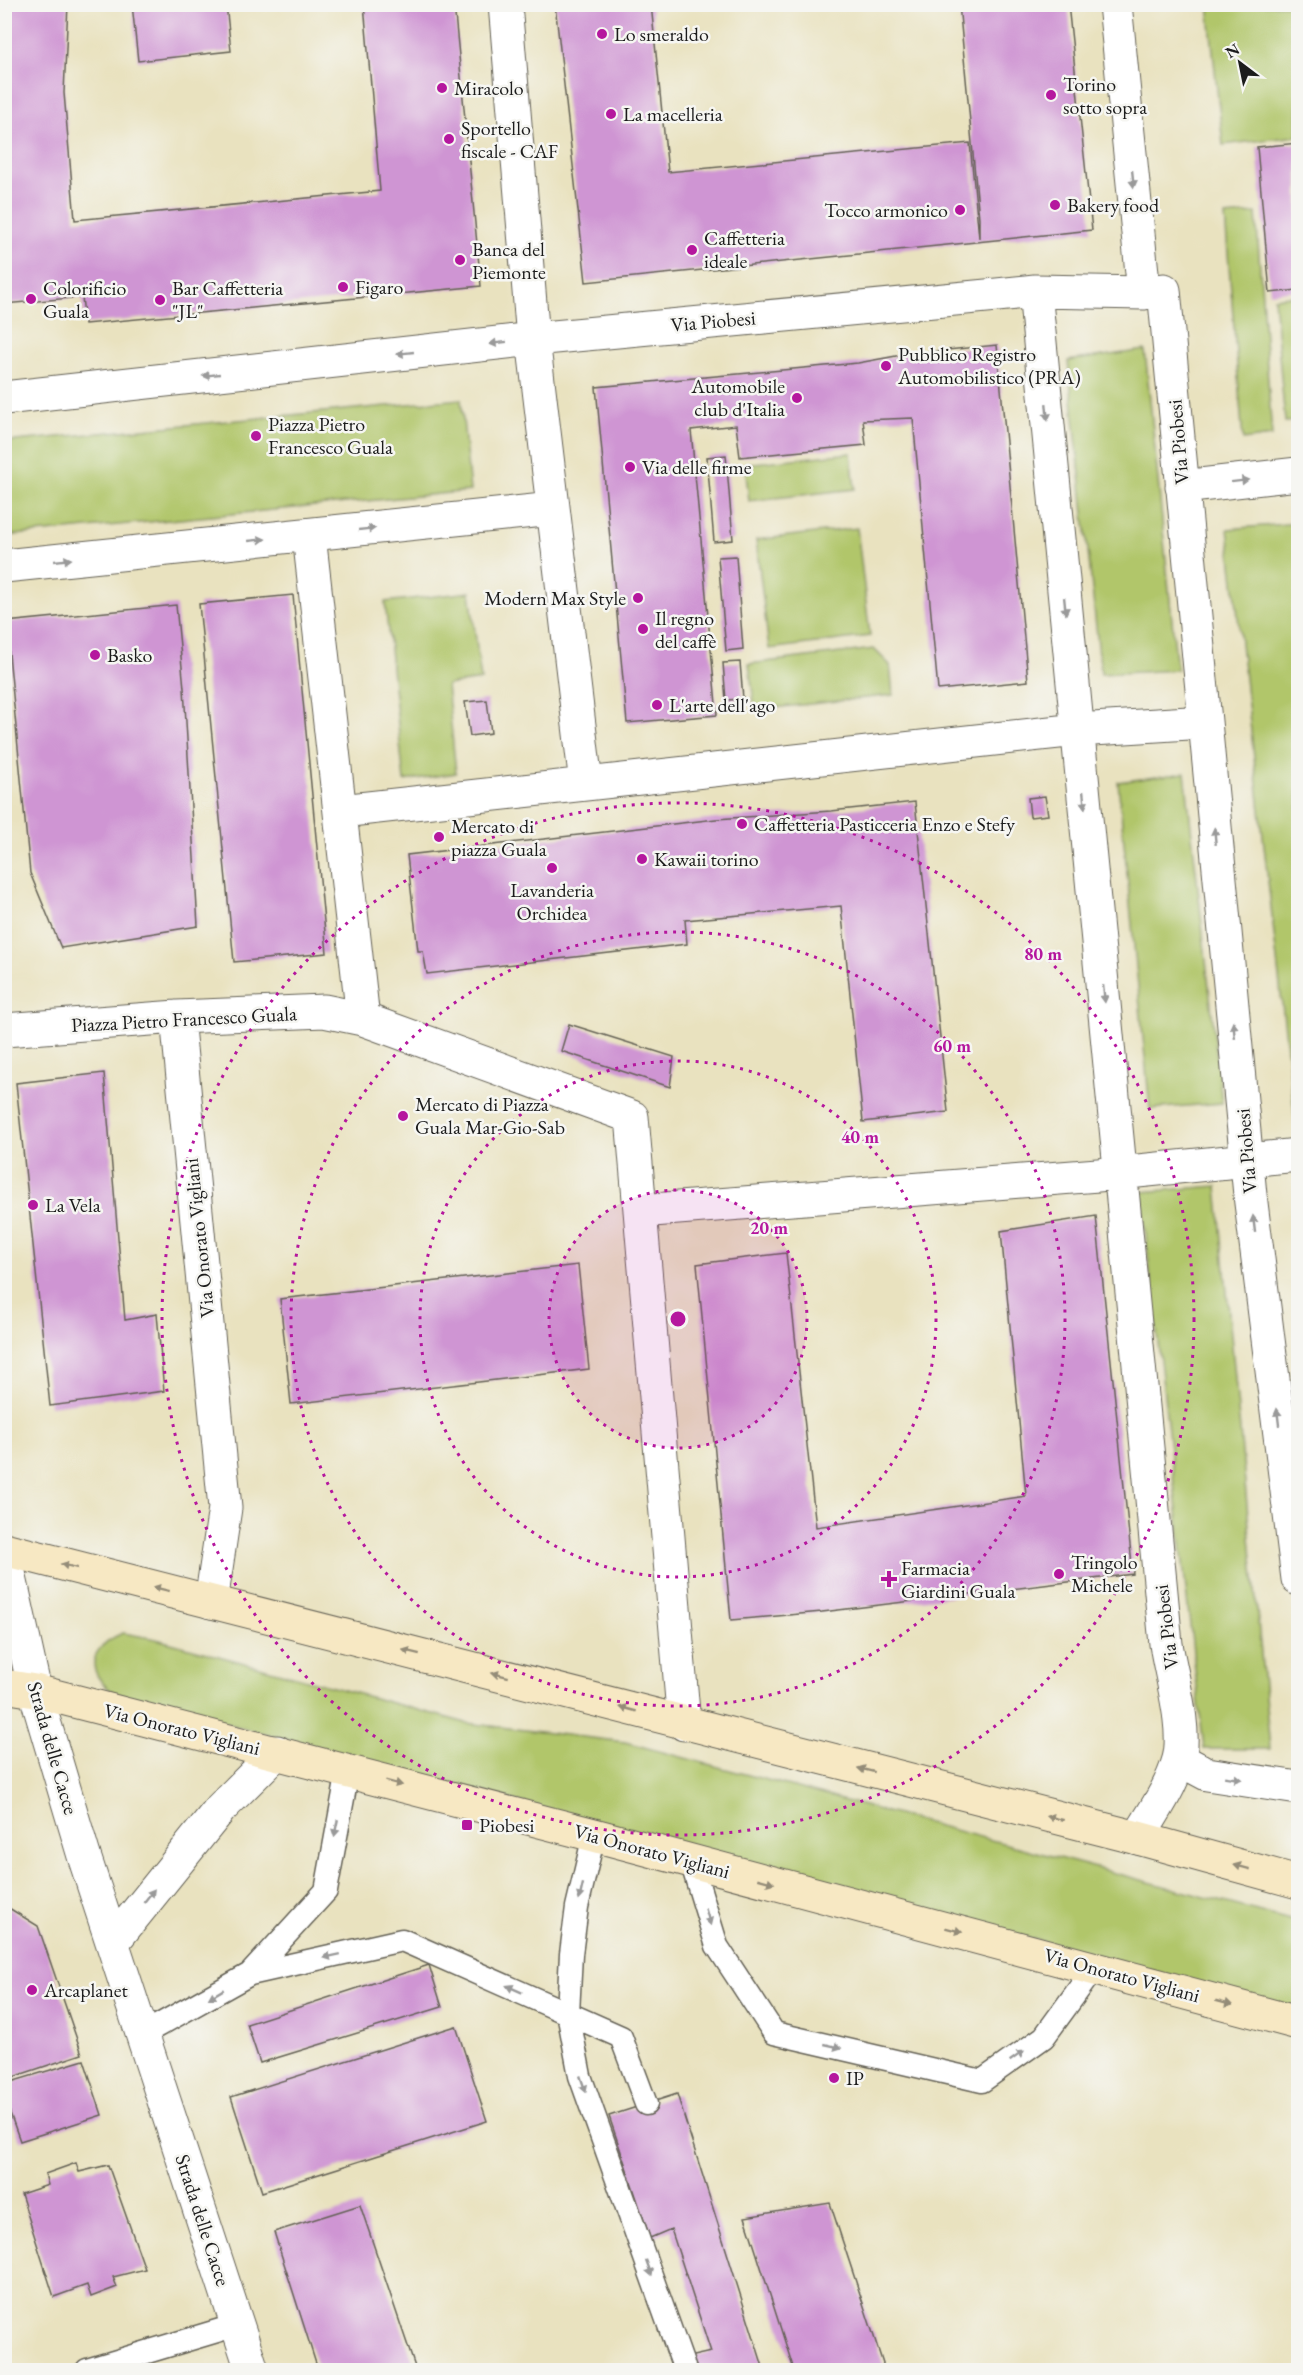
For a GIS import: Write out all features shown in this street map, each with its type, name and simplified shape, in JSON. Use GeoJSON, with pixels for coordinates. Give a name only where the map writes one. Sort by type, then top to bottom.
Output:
{"type":"FeatureCollection","features":[{"type":"Feature","properties":{"kind":"main road"},"geometry":{"type":"LineString","coordinates":[[4,1550],[1138,1838],[1299,1882]]}},
{"type":"Feature","properties":{"kind":"main road","name":"Via Onorato Vigliani"},"geometry":{"type":"LineString","coordinates":[[20,1688],[594,1835],[1095,1967],[1299,2024]]}},
{"type":"Feature","properties":{"kind":"street"},"geometry":{"type":"LineString","coordinates":[[505,4],[533,339],[586,784]]}},
{"type":"Feature","properties":{"kind":"street"},"geometry":{"type":"LineString","coordinates":[[1115,4],[1154,292]]}},
{"type":"Feature","properties":{"kind":"street","name":"Via Piobesi"},"geometry":{"type":"LineString","coordinates":[[1035,291],[1166,1644],[1182,1734],[1179,1759],[1165,1795],[1138,1838]]}},
{"type":"Feature","properties":{"kind":"street","name":"Via Piobesi"},"geometry":{"type":"LineString","coordinates":[[533,339],[1035,291],[1154,292],[1182,487],[1247,1160],[1299,1580]]}},
{"type":"Feature","properties":{"kind":"street"},"geometry":{"type":"LineString","coordinates":[[4,398],[533,339]]}},
{"type":"Feature","properties":{"kind":"street"},"geometry":{"type":"LineString","coordinates":[[1182,487],[1299,474]]}},
{"type":"Feature","properties":{"kind":"street"},"geometry":{"type":"LineString","coordinates":[[4,566],[553,509]]}},
{"type":"Feature","properties":{"kind":"street"},"geometry":{"type":"LineString","coordinates":[[309,535],[363,1019]]}},
{"type":"Feature","properties":{"kind":"street"},"geometry":{"type":"LineString","coordinates":[[341,811],[1077,730],[1204,722]]}},
{"type":"Feature","properties":{"kind":"street","name":"Piazza Pietro Francesco Guala"},"geometry":{"type":"LineString","coordinates":[[4,1030],[177,1017],[324,1011],[363,1019],[632,1117],[640,1211]]}},
{"type":"Feature","properties":{"kind":"street","name":"Via Onorato Vigliani"},"geometry":{"type":"LineString","coordinates":[[177,1017],[225,1508],[211,1602]]}},
{"type":"Feature","properties":{"kind":"street"},"geometry":{"type":"LineString","coordinates":[[684,1724],[640,1211],[1121,1173],[1299,1155]]}},
{"type":"Feature","properties":{"kind":"street","name":"Strada delle Cacce"},"geometry":{"type":"LineString","coordinates":[[4,1550],[20,1688],[84,1856],[252,2370]]}},
{"type":"Feature","properties":{"kind":"street"},"geometry":{"type":"LineString","coordinates":[[113,1942],[200,1832],[277,1752]]}},
{"type":"Feature","properties":{"kind":"street"},"geometry":{"type":"LineString","coordinates":[[1179,1759],[1207,1774],[1299,1788]]}},
{"type":"Feature","properties":{"kind":"lane"},"geometry":{"type":"LineString","coordinates":[[250,1974],[326,1891],[348,1771]]}},
{"type":"Feature","properties":{"kind":"lane"},"geometry":{"type":"LineString","coordinates":[[594,1835],[577,1907],[571,1954],[568,2013],[580,2076],[685,2370]]}},
{"type":"Feature","properties":{"kind":"lane"},"geometry":{"type":"LineString","coordinates":[[691,1861],[717,1946],[774,2033],[982,2080],[1044,2037],[1095,1967]]}},
{"type":"Feature","properties":{"kind":"lane"},"geometry":{"type":"LineString","coordinates":[[143,2034],[250,1974],[402,1940],[621,2037],[646,2104]]}},
{"type":"Feature","properties":{"kind":"lane"},"geometry":{"type":"LineString","coordinates":[[87,2370],[237,2325]]}},
{"type":"Feature","properties":{"kind":"green space"},"geometry":{"type":"Polygon","coordinates":[[[1208,5],[1298,5],[1298,136],[1223,145],[1208,5]]]}},
{"type":"Feature","properties":{"kind":"green space"},"geometry":{"type":"Polygon","coordinates":[[[1256,213],[1272,436],[1243,440],[1225,216],[1256,213]]]}},
{"type":"Feature","properties":{"kind":"green space"},"geometry":{"type":"Polygon","coordinates":[[[1298,295],[1298,421],[1285,422],[1274,298],[1298,295]]]}},
{"type":"Feature","properties":{"kind":"green space"},"geometry":{"type":"Polygon","coordinates":[[[1145,350],[1177,670],[1101,674],[1068,361],[1145,350]]]}},
{"type":"Feature","properties":{"kind":"green space"},"geometry":{"type":"Polygon","coordinates":[[[461,399],[470,491],[5,536],[5,442],[461,399]]]}},
{"type":"Feature","properties":{"kind":"green space"},"geometry":{"type":"Polygon","coordinates":[[[851,453],[855,489],[749,501],[745,464],[851,453]]]}},
{"type":"Feature","properties":{"kind":"green space"},"geometry":{"type":"Polygon","coordinates":[[[1298,523],[1298,1126],[1296,1127],[1228,529],[1298,523]]]}},
{"type":"Feature","properties":{"kind":"green space"},"geometry":{"type":"Polygon","coordinates":[[[857,528],[870,636],[769,649],[756,540],[857,528]]]}},
{"type":"Feature","properties":{"kind":"green space"},"geometry":{"type":"Polygon","coordinates":[[[470,592],[481,680],[447,685],[456,773],[404,781],[385,602],[470,592]]]}},
{"type":"Feature","properties":{"kind":"green space"},"geometry":{"type":"Polygon","coordinates":[[[874,649],[890,665],[893,695],[755,710],[749,664],[874,649]]]}},
{"type":"Feature","properties":{"kind":"green space"},"geometry":{"type":"Polygon","coordinates":[[[1185,773],[1222,1103],[1150,1109],[1118,782],[1185,773]]]}},
{"type":"Feature","properties":{"kind":"green space"},"geometry":{"type":"Polygon","coordinates":[[[1217,1186],[1270,1749],[1204,1749],[1141,1192],[1217,1186]]]}},
{"type":"Feature","properties":{"kind":"green space"},"geometry":{"type":"Polygon","coordinates":[[[123,1633],[156,1639],[466,1723],[625,1742],[1298,1922],[1298,2010],[116,1694],[104,1685],[94,1665],[98,1651],[123,1633]]]}},
{"type":"Feature","properties":{"kind":"building"},"geometry":{"type":"Polygon","coordinates":[[[4,4],[68,4],[64,93],[75,220],[380,191],[364,4],[454,4],[481,286],[85,324],[82,297],[4,304],[4,4]]]}},
{"type":"Feature","properties":{"kind":"building"},"geometry":{"type":"Polygon","coordinates":[[[132,4],[226,4],[231,51],[138,61],[132,4]]]}},
{"type":"Feature","properties":{"kind":"building"},"geometry":{"type":"Polygon","coordinates":[[[555,4],[651,4],[668,172],[970,143],[979,238],[959,4],[1068,4],[1092,230],[586,282],[555,4]]]}},
{"type":"Feature","properties":{"kind":"building"},"geometry":{"type":"Polygon","coordinates":[[[1298,143],[1298,290],[1270,293],[1257,147],[1298,143]]]}},
{"type":"Feature","properties":{"kind":"building"},"geometry":{"type":"Polygon","coordinates":[[[997,345],[1028,681],[938,690],[913,418],[863,420],[866,445],[740,457],[736,425],[691,430],[717,715],[627,723],[596,387],[858,363],[907,354],[997,345]]]}},
{"type":"Feature","properties":{"kind":"building"},"geometry":{"type":"Polygon","coordinates":[[[726,455],[733,540],[714,542],[707,457],[726,455]]]}},
{"type":"Feature","properties":{"kind":"building"},"geometry":{"type":"Polygon","coordinates":[[[736,556],[743,649],[726,651],[718,557],[736,556]]]}},
{"type":"Feature","properties":{"kind":"building"},"geometry":{"type":"Polygon","coordinates":[[[293,595],[327,953],[234,962],[199,604],[293,595]]]}},
{"type":"Feature","properties":{"kind":"building"},"geometry":{"type":"Polygon","coordinates":[[[176,605],[184,688],[198,926],[61,948],[30,873],[6,622],[176,605]]]}},
{"type":"Feature","properties":{"kind":"building"},"geometry":{"type":"Polygon","coordinates":[[[740,662],[743,699],[726,700],[723,663],[740,662]]]}},
{"type":"Feature","properties":{"kind":"building"},"geometry":{"type":"Polygon","coordinates":[[[487,700],[491,733],[470,736],[465,702],[487,700]]]}},
{"type":"Feature","properties":{"kind":"building"},"geometry":{"type":"Polygon","coordinates":[[[1045,796],[1048,815],[1030,817],[1028,798],[1045,796]]]}},
{"type":"Feature","properties":{"kind":"building"},"geometry":{"type":"Polygon","coordinates":[[[915,802],[948,1112],[863,1122],[841,906],[685,920],[687,944],[427,974],[423,951],[418,951],[407,855],[716,819],[831,811],[915,802]]]}},
{"type":"Feature","properties":{"kind":"building"},"geometry":{"type":"Polygon","coordinates":[[[569,1024],[674,1057],[670,1087],[561,1051],[569,1024]]]}},
{"type":"Feature","properties":{"kind":"building"},"geometry":{"type":"Polygon","coordinates":[[[104,1073],[125,1320],[157,1314],[164,1391],[50,1406],[16,1083],[104,1073]]]}},
{"type":"Feature","properties":{"kind":"building"},"geometry":{"type":"Polygon","coordinates":[[[1096,1216],[1133,1574],[822,1612],[731,1620],[697,1264],[786,1253],[816,1527],[1026,1496],[1001,1231],[1096,1216]]]}},
{"type":"Feature","properties":{"kind":"building"},"geometry":{"type":"Polygon","coordinates":[[[578,1265],[589,1369],[291,1404],[280,1299],[578,1265]]]}},
{"type":"Feature","properties":{"kind":"building","name":"Arcaplanet"},"geometry":{"type":"Polygon","coordinates":[[[4,1905],[38,1926],[82,2054],[4,2080],[4,1905]]]}},
{"type":"Feature","properties":{"kind":"building"},"geometry":{"type":"Polygon","coordinates":[[[429,1965],[442,2007],[260,2063],[247,2024],[429,1965]]]}},
{"type":"Feature","properties":{"kind":"building"},"geometry":{"type":"Polygon","coordinates":[[[456,2026],[487,2121],[262,2192],[231,2097],[456,2026]]]}},
{"type":"Feature","properties":{"kind":"building"},"geometry":{"type":"Polygon","coordinates":[[[84,2060],[102,2115],[20,2141],[4,2096],[4,2084],[84,2060]]]}},
{"type":"Feature","properties":{"kind":"building"},"geometry":{"type":"Polygon","coordinates":[[[677,2094],[764,2370],[689,2370],[684,2358],[711,2352],[671,2229],[650,2238],[609,2116],[677,2094]]]}},
{"type":"Feature","properties":{"kind":"building"},"geometry":{"type":"Polygon","coordinates":[[[76,2163],[79,2172],[108,2165],[145,2269],[113,2277],[117,2287],[91,2297],[87,2285],[54,2297],[21,2194],[48,2185],[45,2174],[76,2163]]]}},
{"type":"Feature","properties":{"kind":"building"},"geometry":{"type":"Polygon","coordinates":[[[830,2203],[885,2370],[794,2370],[745,2217],[830,2203]]]}},
{"type":"Feature","properties":{"kind":"building"},"geometry":{"type":"Polygon","coordinates":[[[360,2205],[416,2370],[318,2370],[274,2232],[360,2205]]]}},
{"type":"Feature","properties":{"kind":"building"},"geometry":{"type":"Polygon","coordinates":[[[175,2365],[177,2370],[158,2370],[175,2365]]]}},
{"type":"Feature","properties":{"kind":"place","name":"Lo smeraldo"},"geometry":{"type":"Point","coordinates":[602,34]}},
{"type":"Feature","properties":{"kind":"place","name":"Miracolo"},"geometry":{"type":"Point","coordinates":[442,88]}},
{"type":"Feature","properties":{"kind":"place","name":"Torino sotto sopra"},"geometry":{"type":"Point","coordinates":[1051,95]}},
{"type":"Feature","properties":{"kind":"place","name":"La macelleria"},"geometry":{"type":"Point","coordinates":[611,114]}},
{"type":"Feature","properties":{"kind":"place","name":"Sportello fiscale - CAF"},"geometry":{"type":"Point","coordinates":[449,139]}},
{"type":"Feature","properties":{"kind":"place","name":"Bakery food"},"geometry":{"type":"Point","coordinates":[1055,205]}},
{"type":"Feature","properties":{"kind":"place","name":"Tocco armonico"},"geometry":{"type":"Point","coordinates":[960,210]}},
{"type":"Feature","properties":{"kind":"place","name":"Caffetteria ideale"},"geometry":{"type":"Point","coordinates":[692,250]}},
{"type":"Feature","properties":{"kind":"place","name":"Banca del Piemonte"},"geometry":{"type":"Point","coordinates":[460,260]}},
{"type":"Feature","properties":{"kind":"place","name":"Figaro"},"geometry":{"type":"Point","coordinates":[343,287]}},
{"type":"Feature","properties":{"kind":"place","name":"Colorificio Guala"},"geometry":{"type":"Point","coordinates":[31,299]}},
{"type":"Feature","properties":{"kind":"place","name":"Bar Caffetteria \"JL\""},"geometry":{"type":"Point","coordinates":[160,300]}},
{"type":"Feature","properties":{"kind":"place","name":"Pubblico Registro Automobilistico (PRA)"},"geometry":{"type":"Point","coordinates":[886,366]}},
{"type":"Feature","properties":{"kind":"place","name":"Automobile club d'Italia"},"geometry":{"type":"Point","coordinates":[797,398]}},
{"type":"Feature","properties":{"kind":"place","name":"Piazza Pietro Francesco Guala"},"geometry":{"type":"Point","coordinates":[256,436]}},
{"type":"Feature","properties":{"kind":"place","name":"Via delle firme"},"geometry":{"type":"Point","coordinates":[630,467]}},
{"type":"Feature","properties":{"kind":"place","name":"Modern Max Style"},"geometry":{"type":"Point","coordinates":[638,598]}},
{"type":"Feature","properties":{"kind":"place","name":"Il regno del caffè"},"geometry":{"type":"Point","coordinates":[643,629]}},
{"type":"Feature","properties":{"kind":"place","name":"Basko"},"geometry":{"type":"Point","coordinates":[95,655]}},
{"type":"Feature","properties":{"kind":"place","name":"L'arte dell'ago"},"geometry":{"type":"Point","coordinates":[657,705]}},
{"type":"Feature","properties":{"kind":"place","name":"Caffetteria Pasticceria Enzo e Stefy"},"geometry":{"type":"Point","coordinates":[742,824]}},
{"type":"Feature","properties":{"kind":"place","name":"Mercato di piazza Guala"},"geometry":{"type":"Point","coordinates":[439,837]}},
{"type":"Feature","properties":{"kind":"place","name":"Kawaii torino"},"geometry":{"type":"Point","coordinates":[642,859]}},
{"type":"Feature","properties":{"kind":"place","name":"Lavanderia Orchidea"},"geometry":{"type":"Point","coordinates":[552,868]}},
{"type":"Feature","properties":{"kind":"place","name":"Mercato di Piazza Guala Mar-Gio-Sab"},"geometry":{"type":"Point","coordinates":[403,1116]}},
{"type":"Feature","properties":{"kind":"place","name":"La Vela"},"geometry":{"type":"Point","coordinates":[33,1205]}},
{"type":"Feature","properties":{"kind":"place","name":"Tringolo Michele"},"geometry":{"type":"Point","coordinates":[1059,1574]}},
{"type":"Feature","properties":{"kind":"place","name":"Farmacia Giardini Guala"},"geometry":{"type":"Point","coordinates":[889,1579]}},
{"type":"Feature","properties":{"kind":"place","name":"Piobesi"},"geometry":{"type":"Point","coordinates":[467,1825]}},
{"type":"Feature","properties":{"kind":"place","name":"Arcaplanet"},"geometry":{"type":"Point","coordinates":[32,1990]}},
{"type":"Feature","properties":{"kind":"place","name":"IP"},"geometry":{"type":"Point","coordinates":[834,2078]}}]}
